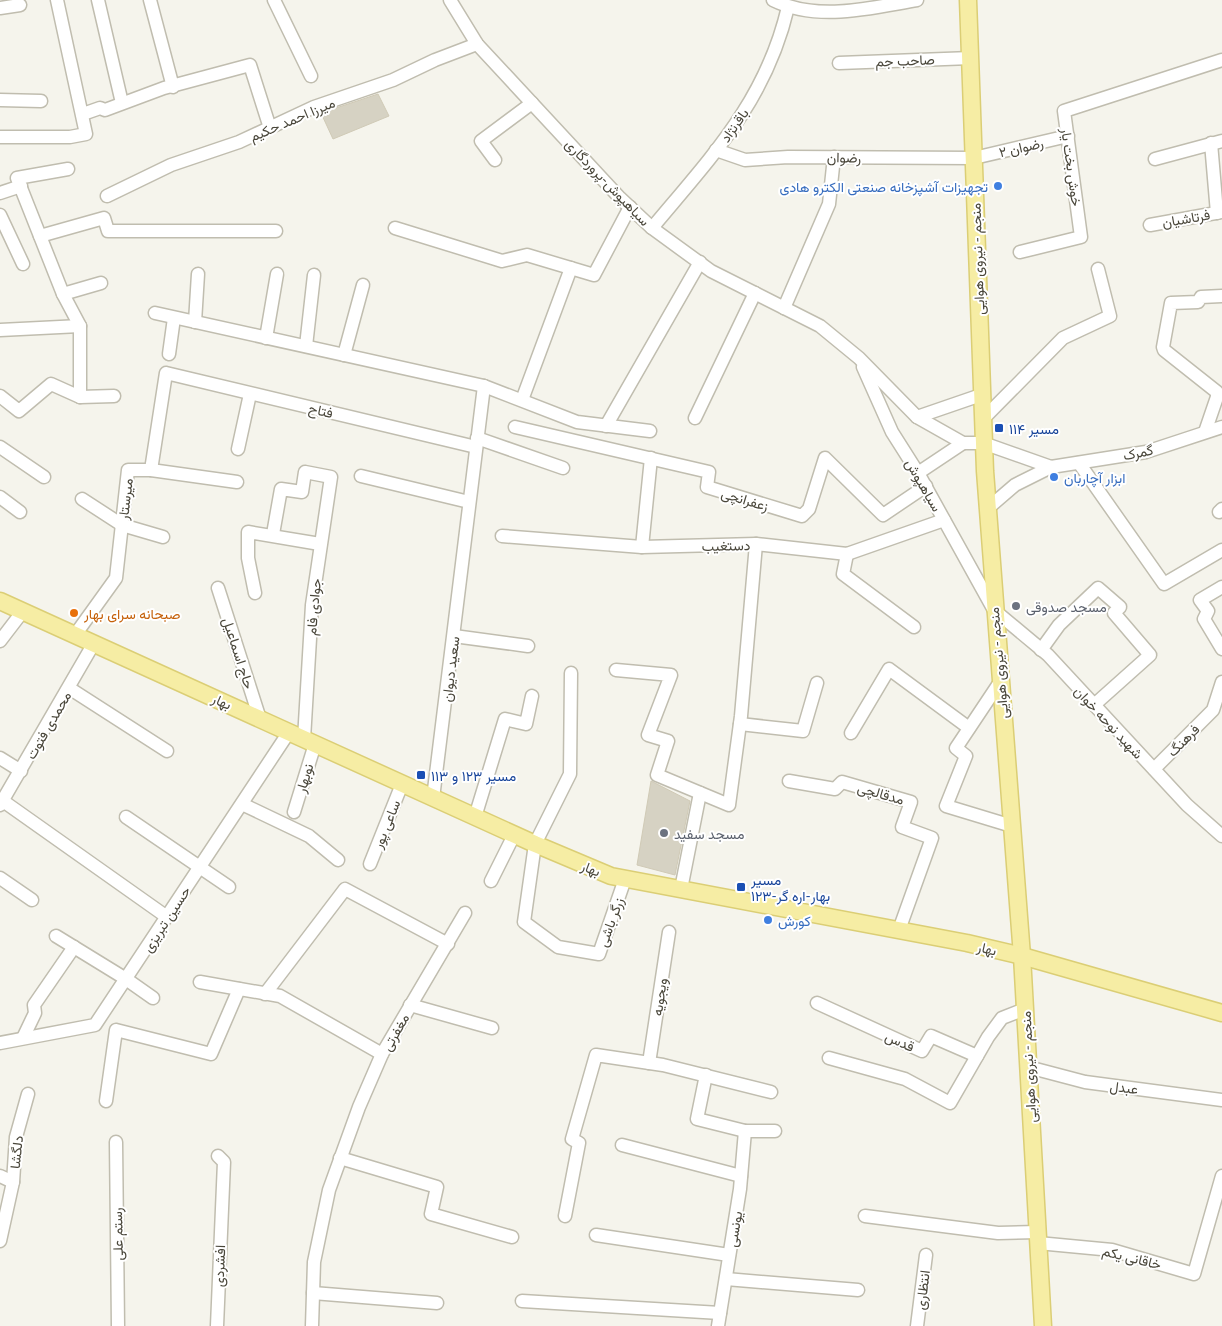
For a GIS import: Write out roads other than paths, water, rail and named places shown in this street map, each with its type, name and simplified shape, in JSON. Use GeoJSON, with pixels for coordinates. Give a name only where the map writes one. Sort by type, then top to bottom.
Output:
{"type":"FeatureCollection","features":[{"type":"Feature","properties":{"kind":"main road","name":"منجم - نیروی هوایی"},"geometry":{"type":"LineString","coordinates":[[968,0],[983,443],[994,610],[1022,956],[1043,1326]]}},
{"type":"Feature","properties":{"kind":"main road","name":"بهار"},"geometry":{"type":"LineString","coordinates":[[0,600],[591,869],[626,879],[900,930],[1022,956],[1222,1013]]}},
{"type":"Feature","properties":{"kind":"street"},"geometry":{"type":"LineString","coordinates":[[0,137],[70,137],[86,134],[57,0]]}},
{"type":"Feature","properties":{"kind":"street"},"geometry":{"type":"LineString","coordinates":[[98,0],[122,103]]}},
{"type":"Feature","properties":{"kind":"street"},"geometry":{"type":"LineString","coordinates":[[150,0],[173,87]]}},
{"type":"Feature","properties":{"kind":"street"},"geometry":{"type":"LineString","coordinates":[[274,0],[311,76]]}},
{"type":"Feature","properties":{"kind":"street","name":"سیاهپوش-پروردگاری"},"geometry":{"type":"LineString","coordinates":[[450,0],[477,44],[652,228],[711,271],[820,326],[859,358],[917,417],[963,443]]}},
{"type":"Feature","properties":{"kind":"street"},"geometry":{"type":"LineString","coordinates":[[773,0],[788,7],[817,12],[869,8],[917,0]]}},
{"type":"Feature","properties":{"kind":"street"},"geometry":{"type":"LineString","coordinates":[[0,8],[20,5]]}},
{"type":"Feature","properties":{"kind":"street","name":"باقرنژاد"},"geometry":{"type":"LineString","coordinates":[[652,228],[734,128],[764,79],[780,39],[788,7]]}},
{"type":"Feature","properties":{"kind":"street","name":"میرزا احمد حکیم"},"geometry":{"type":"LineString","coordinates":[[107,196],[171,165],[238,142],[314,107],[393,80],[435,60],[477,44]]}},
{"type":"Feature","properties":{"kind":"street","name":"صاحب جم"},"geometry":{"type":"LineString","coordinates":[[839,63],[971,58]]}},
{"type":"Feature","properties":{"kind":"street","name":"خوش بخت یار"},"geometry":{"type":"LineString","coordinates":[[1020,252],[1081,237],[1064,111],[1222,60]]}},
{"type":"Feature","properties":{"kind":"street"},"geometry":{"type":"LineString","coordinates":[[83,114],[100,108],[105,110],[173,87],[250,65],[270,128]]}},
{"type":"Feature","properties":{"kind":"street"},"geometry":{"type":"LineString","coordinates":[[0,100],[41,101]]}},
{"type":"Feature","properties":{"kind":"street"},"geometry":{"type":"LineString","coordinates":[[495,160],[481,141],[532,103]]}},
{"type":"Feature","properties":{"kind":"street","name":"رضوان ۲"},"geometry":{"type":"LineString","coordinates":[[974,158],[1068,136]]}},
{"type":"Feature","properties":{"kind":"street"},"geometry":{"type":"LineString","coordinates":[[1155,159],[1217,142],[1219,213]]}},
{"type":"Feature","properties":{"kind":"street","name":"رضوان"},"geometry":{"type":"LineString","coordinates":[[716,150],[745,160],[788,156],[974,158]]}},
{"type":"Feature","properties":{"kind":"street"},"geometry":{"type":"LineString","coordinates":[[784,308],[829,204],[834,157]]}},
{"type":"Feature","properties":{"kind":"street"},"geometry":{"type":"LineString","coordinates":[[68,169],[17,178],[63,294],[80,326],[80,397]]}},
{"type":"Feature","properties":{"kind":"street"},"geometry":{"type":"LineString","coordinates":[[0,193],[21,186]]}},
{"type":"Feature","properties":{"kind":"street"},"geometry":{"type":"LineString","coordinates":[[395,228],[502,260],[527,255],[594,275],[630,207]]}},
{"type":"Feature","properties":{"kind":"street","name":"فرتاشیان"},"geometry":{"type":"LineString","coordinates":[[1150,225],[1219,213]]}},
{"type":"Feature","properties":{"kind":"street"},"geometry":{"type":"LineString","coordinates":[[0,215],[23,264]]}},
{"type":"Feature","properties":{"kind":"street"},"geometry":{"type":"LineString","coordinates":[[40,236],[104,218],[108,231],[276,231]]}},
{"type":"Feature","properties":{"kind":"street"},"geometry":{"type":"LineString","coordinates":[[606,426],[700,262]]}},
{"type":"Feature","properties":{"kind":"street"},"geometry":{"type":"LineString","coordinates":[[522,400],[571,268]]}},
{"type":"Feature","properties":{"kind":"street"},"geometry":{"type":"LineString","coordinates":[[983,419],[1063,338],[1110,316],[1098,269]]}},
{"type":"Feature","properties":{"kind":"street"},"geometry":{"type":"LineString","coordinates":[[194,322],[198,274]]}},
{"type":"Feature","properties":{"kind":"street"},"geometry":{"type":"LineString","coordinates":[[266,338],[277,274]]}},
{"type":"Feature","properties":{"kind":"street"},"geometry":{"type":"LineString","coordinates":[[306,346],[314,275]]}},
{"type":"Feature","properties":{"kind":"street"},"geometry":{"type":"LineString","coordinates":[[63,294],[101,283]]}},
{"type":"Feature","properties":{"kind":"street"},"geometry":{"type":"LineString","coordinates":[[344,355],[363,285]]}},
{"type":"Feature","properties":{"kind":"street"},"geometry":{"type":"LineString","coordinates":[[696,418],[755,293]]}},
{"type":"Feature","properties":{"kind":"street"},"geometry":{"type":"LineString","coordinates":[[1204,432],[1218,397],[1217,392],[1164,350],[1163,347],[1171,303],[1198,302],[1201,298],[1222,296]]}},
{"type":"Feature","properties":{"kind":"street"},"geometry":{"type":"LineString","coordinates":[[155,313],[484,386],[577,422],[650,431]]}},
{"type":"Feature","properties":{"kind":"street"},"geometry":{"type":"LineString","coordinates":[[169,354],[174,318]]}},
{"type":"Feature","properties":{"kind":"street"},"geometry":{"type":"LineString","coordinates":[[0,330],[80,326]]}},
{"type":"Feature","properties":{"kind":"street","name":"سیاهپوش"},"geometry":{"type":"LineString","coordinates":[[859,358],[892,432],[926,486],[994,610]]}},
{"type":"Feature","properties":{"kind":"street","name":"فتاح"},"geometry":{"type":"LineString","coordinates":[[166,373],[250,394],[476,443],[563,468]]}},
{"type":"Feature","properties":{"kind":"street","name":"میرستار"},"geometry":{"type":"LineString","coordinates":[[76,635],[116,578],[128,470],[151,470],[166,373]]}},
{"type":"Feature","properties":{"kind":"street"},"geometry":{"type":"LineString","coordinates":[[0,396],[19,411],[51,384],[80,397],[114,396]]}},
{"type":"Feature","properties":{"kind":"street","name":"سعید دیوان"},"geometry":{"type":"LineString","coordinates":[[433,798],[454,636],[468,502],[484,386]]}},
{"type":"Feature","properties":{"kind":"street"},"geometry":{"type":"LineString","coordinates":[[238,449],[250,394]]}},
{"type":"Feature","properties":{"kind":"street"},"geometry":{"type":"LineString","coordinates":[[917,417],[981,396]]}},
{"type":"Feature","properties":{"kind":"street","name":"زعفرانچی"},"geometry":{"type":"LineString","coordinates":[[515,427],[709,472],[707,487],[802,516],[809,509],[825,458],[883,515],[926,486]]}},
{"type":"Feature","properties":{"kind":"street","name":"گمرک"},"geometry":{"type":"LineString","coordinates":[[987,509],[1015,485],[1051,468],[1146,452],[1222,427]]}},
{"type":"Feature","properties":{"kind":"street"},"geometry":{"type":"LineString","coordinates":[[918,473],[963,443],[983,443],[1051,468]]}},
{"type":"Feature","properties":{"kind":"street"},"geometry":{"type":"LineString","coordinates":[[0,447],[44,477]]}},
{"type":"Feature","properties":{"kind":"street"},"geometry":{"type":"LineString","coordinates":[[642,547],[651,458]]}},
{"type":"Feature","properties":{"kind":"street"},"geometry":{"type":"LineString","coordinates":[[1079,463],[1164,584],[1222,550]]}},
{"type":"Feature","properties":{"kind":"street"},"geometry":{"type":"LineString","coordinates":[[151,470],[237,482]]}},
{"type":"Feature","properties":{"kind":"street","name":"جوادی فام"},"geometry":{"type":"LineString","coordinates":[[273,534],[281,488],[302,492],[305,472],[331,477],[312,605],[303,738]]}},
{"type":"Feature","properties":{"kind":"street"},"geometry":{"type":"LineString","coordinates":[[361,476],[468,502]]}},
{"type":"Feature","properties":{"kind":"street"},"geometry":{"type":"LineString","coordinates":[[0,497],[20,512]]}},
{"type":"Feature","properties":{"kind":"street"},"geometry":{"type":"LineString","coordinates":[[82,499],[122,525],[163,537]]}},
{"type":"Feature","properties":{"kind":"street","name":"دستغیب"},"geometry":{"type":"LineString","coordinates":[[502,536],[642,547],[756,544],[847,554],[944,520]]}},
{"type":"Feature","properties":{"kind":"street"},"geometry":{"type":"LineString","coordinates":[[255,593],[248,558],[248,532],[273,534],[320,544]]}},
{"type":"Feature","properties":{"kind":"street"},"geometry":{"type":"LineString","coordinates":[[616,670],[671,675],[648,736],[668,741],[657,776],[729,805],[740,724],[756,544]]}},
{"type":"Feature","properties":{"kind":"street"},"geometry":{"type":"LineString","coordinates":[[847,554],[843,574],[914,627]]}},
{"type":"Feature","properties":{"kind":"street"},"geometry":{"type":"LineString","coordinates":[[1222,587],[1200,600],[1208,611],[1204,619],[1222,650]]}},
{"type":"Feature","properties":{"kind":"street","name":"حاج اسماعیل"},"geometry":{"type":"LineString","coordinates":[[218,588],[260,719]]}},
{"type":"Feature","properties":{"kind":"street"},"geometry":{"type":"LineString","coordinates":[[1041,650],[1059,625],[1098,588],[1120,606],[1114,612],[1150,655],[1094,705]]}},
{"type":"Feature","properties":{"kind":"street","name":"شهید نوحه خوان"},"geometry":{"type":"LineString","coordinates":[[994,610],[1041,650],[1187,805],[1222,836]]}},
{"type":"Feature","properties":{"kind":"street"},"geometry":{"type":"LineString","coordinates":[[0,642],[23,611]]}},
{"type":"Feature","properties":{"kind":"street"},"geometry":{"type":"LineString","coordinates":[[454,636],[528,646]]}},
{"type":"Feature","properties":{"kind":"street","name":"محمدی فتوت"},"geometry":{"type":"LineString","coordinates":[[2,803],[94,644]]}},
{"type":"Feature","properties":{"kind":"street"},"geometry":{"type":"LineString","coordinates":[[851,733],[889,669],[969,728]]}},
{"type":"Feature","properties":{"kind":"street"},"geometry":{"type":"LineString","coordinates":[[535,844],[570,774],[572,673]]}},
{"type":"Feature","properties":{"kind":"street"},"geometry":{"type":"LineString","coordinates":[[1000,682],[956,748],[966,756],[946,806],[1012,826]]}},
{"type":"Feature","properties":{"kind":"street","name":"فرهنگ"},"geometry":{"type":"LineString","coordinates":[[1154,769],[1213,710],[1222,682]]}},
{"type":"Feature","properties":{"kind":"street"},"geometry":{"type":"LineString","coordinates":[[740,724],[803,731],[817,683]]}},
{"type":"Feature","properties":{"kind":"street"},"geometry":{"type":"LineString","coordinates":[[69,688],[167,751]]}},
{"type":"Feature","properties":{"kind":"street"},"geometry":{"type":"LineString","coordinates":[[476,817],[505,718],[526,724],[532,696]]}},
{"type":"Feature","properties":{"kind":"street","name":"حسین تبریزی"},"geometry":{"type":"LineString","coordinates":[[0,1042],[95,1025],[242,804],[303,738]]}},
{"type":"Feature","properties":{"kind":"street","name":"نوبهار"},"geometry":{"type":"LineString","coordinates":[[294,812],[303,738]]}},
{"type":"Feature","properties":{"kind":"street"},"geometry":{"type":"LineString","coordinates":[[0,758],[21,771]]}},
{"type":"Feature","properties":{"kind":"street","name":"مدقالچی"},"geometry":{"type":"LineString","coordinates":[[788,781],[835,789],[842,782],[911,802],[902,827],[932,838],[900,930]]}},
{"type":"Feature","properties":{"kind":"street","name":"ساعی پور"},"geometry":{"type":"LineString","coordinates":[[370,864],[402,784]]}},
{"type":"Feature","properties":{"kind":"street"},"geometry":{"type":"LineString","coordinates":[[681,889],[700,793]]}},
{"type":"Feature","properties":{"kind":"street"},"geometry":{"type":"LineString","coordinates":[[2,803],[167,917]]}},
{"type":"Feature","properties":{"kind":"street"},"geometry":{"type":"LineString","coordinates":[[242,804],[309,836],[338,860]]}},
{"type":"Feature","properties":{"kind":"street"},"geometry":{"type":"LineString","coordinates":[[126,817],[229,887]]}},
{"type":"Feature","properties":{"kind":"street"},"geometry":{"type":"LineString","coordinates":[[491,880],[514,835]]}},
{"type":"Feature","properties":{"kind":"street","name":"زرگر باشی"},"geometry":{"type":"LineString","coordinates":[[535,844],[524,922],[558,947],[599,954],[626,879]]}},
{"type":"Feature","properties":{"kind":"street"},"geometry":{"type":"LineString","coordinates":[[0,878],[32,900]]}},
{"type":"Feature","properties":{"kind":"street"},"geometry":{"type":"LineString","coordinates":[[265,994],[345,889],[448,944]]}},
{"type":"Feature","properties":{"kind":"street","name":"مغفرتی"},"geometry":{"type":"LineString","coordinates":[[312,1326],[314,1262],[328,1190],[382,1054],[465,913]]}},
{"type":"Feature","properties":{"kind":"street","name":"ویجویه"},"geometry":{"type":"LineString","coordinates":[[649,1063],[669,932]]}},
{"type":"Feature","properties":{"kind":"street"},"geometry":{"type":"LineString","coordinates":[[56,936],[126,978],[153,998]]}},
{"type":"Feature","properties":{"kind":"street"},"geometry":{"type":"LineString","coordinates":[[23,1038],[35,1013],[34,1004],[74,946]]}},
{"type":"Feature","properties":{"kind":"street"},"geometry":{"type":"LineString","coordinates":[[200,982],[280,996],[382,1054]]}},
{"type":"Feature","properties":{"kind":"street"},"geometry":{"type":"LineString","coordinates":[[106,1101],[116,1030],[211,1054],[239,989]]}},
{"type":"Feature","properties":{"kind":"street","name":"قدس"},"geometry":{"type":"LineString","coordinates":[[817,1004],[922,1051],[931,1036],[977,1056]]}},
{"type":"Feature","properties":{"kind":"street"},"geometry":{"type":"LineString","coordinates":[[410,1005],[492,1028]]}},
{"type":"Feature","properties":{"kind":"street"},"geometry":{"type":"LineString","coordinates":[[829,1058],[905,1079],[950,1103],[1002,1018],[1025,1009]]}},
{"type":"Feature","properties":{"kind":"street"},"geometry":{"type":"LineString","coordinates":[[565,1216],[579,1143],[572,1139],[596,1056],[649,1063],[771,1092]]}},
{"type":"Feature","properties":{"kind":"street","name":"عبدل"},"geometry":{"type":"LineString","coordinates":[[1028,1067],[1085,1082],[1222,1100]]}},
{"type":"Feature","properties":{"kind":"street"},"geometry":{"type":"LineString","coordinates":[[706,1076],[697,1119],[744,1131],[776,1131]]}},
{"type":"Feature","properties":{"kind":"street","name":"دلگشا"},"geometry":{"type":"LineString","coordinates":[[0,1241],[13,1182],[16,1137],[28,1094]]}},
{"type":"Feature","properties":{"kind":"street","name":"یونسی"},"geometry":{"type":"LineString","coordinates":[[719,1320],[741,1176],[744,1131]]}},
{"type":"Feature","properties":{"kind":"street","name":"رستم علی"},"geometry":{"type":"LineString","coordinates":[[116,1142],[118,1326]]}},
{"type":"Feature","properties":{"kind":"street"},"geometry":{"type":"LineString","coordinates":[[622,1145],[741,1176]]}},
{"type":"Feature","properties":{"kind":"street","name":"افشردی"},"geometry":{"type":"LineString","coordinates":[[216,1326],[224,1162],[218,1156]]}},
{"type":"Feature","properties":{"kind":"street"},"geometry":{"type":"LineString","coordinates":[[340,1158],[437,1187],[431,1214],[512,1237]]}},
{"type":"Feature","properties":{"kind":"street"},"geometry":{"type":"LineString","coordinates":[[0,1176],[13,1182]]}},
{"type":"Feature","properties":{"kind":"street","name":"خاقانی یکم"},"geometry":{"type":"LineString","coordinates":[[865,1216],[1038,1238],[1112,1250],[1194,1274],[1222,1176]]}},
{"type":"Feature","properties":{"kind":"street"},"geometry":{"type":"LineString","coordinates":[[596,1235],[730,1255]]}},
{"type":"Feature","properties":{"kind":"street","name":"انتظاری"},"geometry":{"type":"LineString","coordinates":[[917,1326],[926,1255]]}},
{"type":"Feature","properties":{"kind":"street"},"geometry":{"type":"LineString","coordinates":[[726,1279],[858,1290]]}},
{"type":"Feature","properties":{"kind":"street"},"geometry":{"type":"LineString","coordinates":[[313,1293],[437,1303]]}},
{"type":"Feature","properties":{"kind":"street"},"geometry":{"type":"LineString","coordinates":[[522,1301],[719,1320]]}},
{"type":"Feature","properties":{"kind":"place","name":"تجهیزات آشپزخانه صنعتی الکترو هادی"},"geometry":{"type":"Point","coordinates":[998,186]}},
{"type":"Feature","properties":{"kind":"place","name":"مسیر ۱۱۴"},"geometry":{"type":"Point","coordinates":[999,428]}},
{"type":"Feature","properties":{"kind":"place","name":"ابزار آچاربان"},"geometry":{"type":"Point","coordinates":[1054,477]}},
{"type":"Feature","properties":{"kind":"place","name":"مسجد صدوقی"},"geometry":{"type":"Point","coordinates":[1016,606]}},
{"type":"Feature","properties":{"kind":"place","name":"صبحانه سرای بهار"},"geometry":{"type":"Point","coordinates":[74,613]}},
{"type":"Feature","properties":{"kind":"place","name":"مسیر ۱۲۳ و ۱۱۳"},"geometry":{"type":"Point","coordinates":[421,775]}},
{"type":"Feature","properties":{"kind":"place","name":"مسجد سفید"},"geometry":{"type":"Point","coordinates":[664,833]}},
{"type":"Feature","properties":{"kind":"place","name":"مسیر ۱۲۳-بهار-اره گر"},"geometry":{"type":"Point","coordinates":[741,887]}},
{"type":"Feature","properties":{"kind":"place","name":"کورش"},"geometry":{"type":"Point","coordinates":[768,920]}}]}
